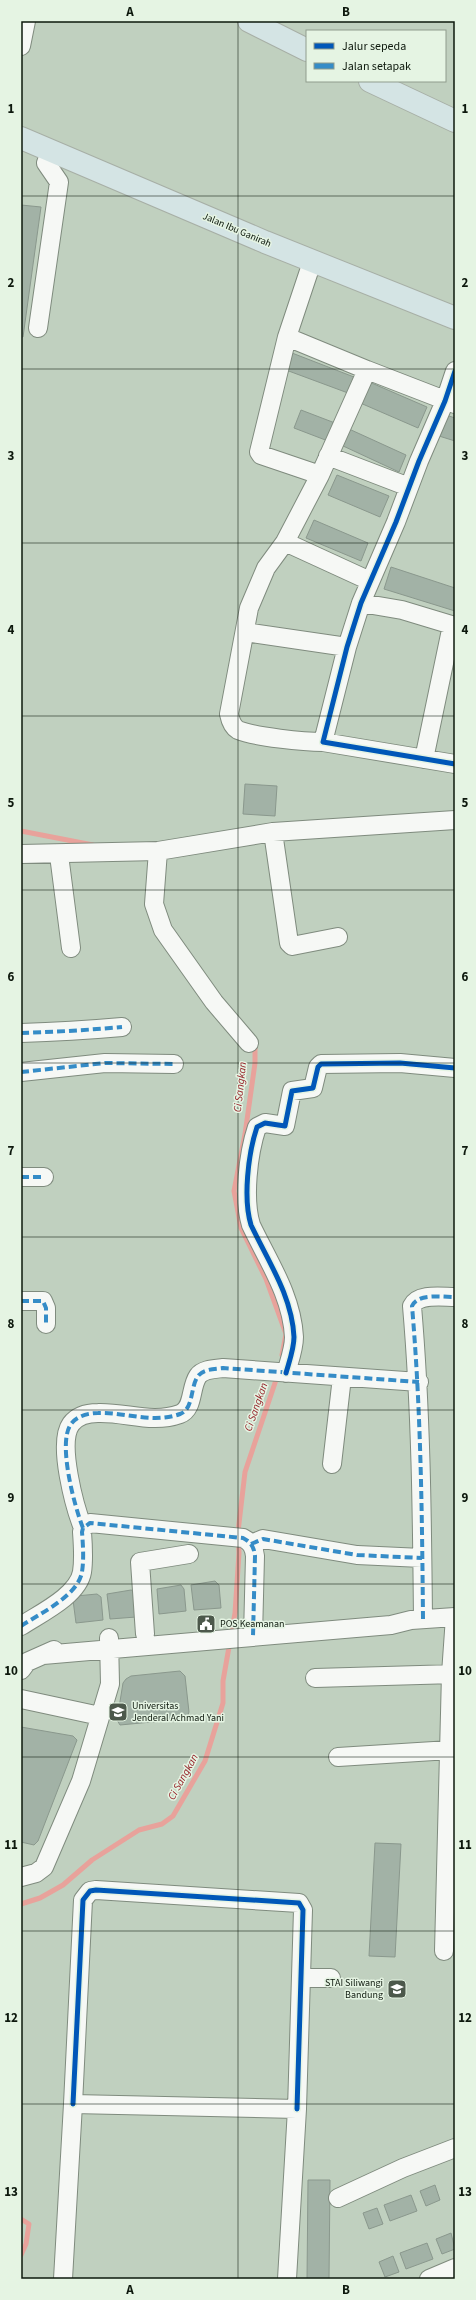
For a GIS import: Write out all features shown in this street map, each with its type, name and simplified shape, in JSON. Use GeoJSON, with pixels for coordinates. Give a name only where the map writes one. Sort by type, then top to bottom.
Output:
{"type":"FeatureCollection","features":[{"type":"Feature","properties":{"kind":"main road"},"geometry":{"type":"LineString","coordinates":[[249,21],[306,50]]}},
{"type":"Feature","properties":{"kind":"main road"},"geometry":{"type":"LineString","coordinates":[[372,82],[455,121]]}},
{"type":"Feature","properties":{"kind":"main road","name":"Jalan Ibu Ganirah"},"geometry":{"type":"LineString","coordinates":[[21,138],[50,152],[312,262],[455,318]]}},
{"type":"Feature","properties":{"kind":"street"},"geometry":{"type":"LineString","coordinates":[[21,46],[26,21]]}},
{"type":"Feature","properties":{"kind":"street"},"geometry":{"type":"LineString","coordinates":[[38,328],[58,182],[46,163],[50,152]]}},
{"type":"Feature","properties":{"kind":"street"},"geometry":{"type":"LineString","coordinates":[[312,262],[288,337],[258,448],[261,455],[320,475]]}},
{"type":"Feature","properties":{"kind":"street"},"geometry":{"type":"LineString","coordinates":[[288,337],[367,370],[450,402]]}},
{"type":"Feature","properties":{"kind":"street"},"geometry":{"type":"LineString","coordinates":[[367,370],[320,475],[285,542],[266,568],[257,586],[249,608],[229,714],[232,723],[238,729],[275,737],[323,742],[455,764]]}},
{"type":"Feature","properties":{"kind":"street"},"geometry":{"type":"LineString","coordinates":[[323,742],[347,647],[361,603],[409,487],[450,402],[455,371]]}},
{"type":"Feature","properties":{"kind":"street"},"geometry":{"type":"LineString","coordinates":[[328,456],[409,487]]}},
{"type":"Feature","properties":{"kind":"street"},"geometry":{"type":"LineString","coordinates":[[285,542],[370,580]]}},
{"type":"Feature","properties":{"kind":"street"},"geometry":{"type":"LineString","coordinates":[[361,603],[402,610],[454,626],[424,759]]}},
{"type":"Feature","properties":{"kind":"street"},"geometry":{"type":"LineString","coordinates":[[245,632],[347,647]]}},
{"type":"Feature","properties":{"kind":"street"},"geometry":{"type":"LineString","coordinates":[[21,854],[59,855],[158,851],[273,832],[455,820]]}},
{"type":"Feature","properties":{"kind":"street"},"geometry":{"type":"LineString","coordinates":[[273,832],[289,943],[292,946],[338,937]]}},
{"type":"Feature","properties":{"kind":"street"},"geometry":{"type":"LineString","coordinates":[[158,851],[154,904],[163,930],[214,1002],[249,1043]]}},
{"type":"Feature","properties":{"kind":"street"},"geometry":{"type":"LineString","coordinates":[[59,855],[71,948]]}},
{"type":"Feature","properties":{"kind":"street"},"geometry":{"type":"LineString","coordinates":[[21,1034],[52,1031],[77,1032],[122,1027]]}},
{"type":"Feature","properties":{"kind":"street"},"geometry":{"type":"LineString","coordinates":[[21,1072],[105,1063],[174,1064]]}},
{"type":"Feature","properties":{"kind":"street"},"geometry":{"type":"LineString","coordinates":[[281,1373],[294,1337],[288,1305],[281,1285],[251,1226],[248,1216],[248,1180],[257,1127],[265,1123],[285,1126],[292,1091],[314,1088],[318,1067],[321,1064],[400,1063],[455,1068]]}},
{"type":"Feature","properties":{"kind":"street"},"geometry":{"type":"LineString","coordinates":[[21,1177],[44,1176]]}},
{"type":"Feature","properties":{"kind":"street"},"geometry":{"type":"LineString","coordinates":[[417,1619],[422,1558],[419,1382],[412,1306],[415,1301],[420,1298],[455,1297]]}},
{"type":"Feature","properties":{"kind":"street"},"geometry":{"type":"LineString","coordinates":[[21,1300],[43,1301],[46,1308],[46,1324]]}},
{"type":"Feature","properties":{"kind":"street"},"geometry":{"type":"LineString","coordinates":[[21,1626],[60,1602],[82,1574],[83,1528],[71,1489],[66,1449],[67,1431],[71,1424],[79,1417],[100,1413],[133,1418],[175,1415],[182,1413],[188,1408],[198,1376],[207,1370],[223,1368],[419,1382]]}},
{"type":"Feature","properties":{"kind":"street"},"geometry":{"type":"LineString","coordinates":[[332,1464],[342,1377]]}},
{"type":"Feature","properties":{"kind":"street"},"geometry":{"type":"LineString","coordinates":[[83,1528],[90,1523],[242,1540],[262,1539],[357,1554],[422,1558]]}},
{"type":"Feature","properties":{"kind":"street"},"geometry":{"type":"LineString","coordinates":[[242,1540],[255,1556],[250,1631]]}},
{"type":"Feature","properties":{"kind":"street"},"geometry":{"type":"LineString","coordinates":[[145,1634],[140,1562],[189,1554]]}},
{"type":"Feature","properties":{"kind":"street"},"geometry":{"type":"LineString","coordinates":[[21,1670],[27,1662],[72,1642],[109,1643],[326,1626],[391,1625],[417,1619],[455,1617],[444,1951]]}},
{"type":"Feature","properties":{"kind":"street"},"geometry":{"type":"LineString","coordinates":[[109,1643],[145,1634],[223,1633]]}},
{"type":"Feature","properties":{"kind":"street"},"geometry":{"type":"LineString","coordinates":[[21,1877],[36,1873],[44,1867],[81,1781],[110,1684],[109,1643]]}},
{"type":"Feature","properties":{"kind":"street"},"geometry":{"type":"LineString","coordinates":[[315,1678],[453,1674]]}},
{"type":"Feature","properties":{"kind":"street"},"geometry":{"type":"LineString","coordinates":[[21,1699],[100,1716]]}},
{"type":"Feature","properties":{"kind":"street"},"geometry":{"type":"LineString","coordinates":[[338,1757],[450,1750]]}},
{"type":"Feature","properties":{"kind":"street"},"geometry":{"type":"LineString","coordinates":[[63,2279],[83,1900],[90,1891],[299,1903],[303,1910],[296,2109],[286,2279]]}},
{"type":"Feature","properties":{"kind":"street"},"geometry":{"type":"LineString","coordinates":[[301,1978],[331,1978]]}},
{"type":"Feature","properties":{"kind":"street"},"geometry":{"type":"LineString","coordinates":[[73,2104],[296,2109]]}},
{"type":"Feature","properties":{"kind":"street"},"geometry":{"type":"LineString","coordinates":[[338,2198],[403,2168],[454,2153]]}},
{"type":"Feature","properties":{"kind":"street"},"geometry":{"type":"LineString","coordinates":[[428,2279],[455,2268]]}},
{"type":"Feature","properties":{"kind":"building"},"geometry":{"type":"Polygon","coordinates":[[[21,205],[41,207],[23,337],[21,337],[21,205]]]}},
{"type":"Feature","properties":{"kind":"building"},"geometry":{"type":"Polygon","coordinates":[[[292,353],[354,377],[348,393],[286,370],[292,353]]]}},
{"type":"Feature","properties":{"kind":"building"},"geometry":{"type":"Polygon","coordinates":[[[367,381],[427,407],[418,428],[358,402],[367,381]]]}},
{"type":"Feature","properties":{"kind":"building"},"geometry":{"type":"Polygon","coordinates":[[[301,410],[335,423],[328,441],[294,428],[301,410]]]}},
{"type":"Feature","properties":{"kind":"building"},"geometry":{"type":"Polygon","coordinates":[[[446,415],[455,418],[455,441],[439,436],[446,415]]]}},
{"type":"Feature","properties":{"kind":"building"},"geometry":{"type":"Polygon","coordinates":[[[349,429],[406,455],[399,472],[341,445],[349,429]]]}},
{"type":"Feature","properties":{"kind":"building"},"geometry":{"type":"Polygon","coordinates":[[[337,475],[389,496],[380,517],[328,495],[337,475]]]}},
{"type":"Feature","properties":{"kind":"building"},"geometry":{"type":"Polygon","coordinates":[[[314,520],[368,543],[361,561],[306,538],[314,520]]]}},
{"type":"Feature","properties":{"kind":"building"},"geometry":{"type":"Polygon","coordinates":[[[391,567],[455,588],[455,611],[384,589],[391,567]]]}},
{"type":"Feature","properties":{"kind":"building"},"geometry":{"type":"Polygon","coordinates":[[[245,784],[277,786],[275,816],[243,814],[245,784]]]}},
{"type":"Feature","properties":{"kind":"building"},"geometry":{"type":"Polygon","coordinates":[[[215,1581],[219,1585],[221,1608],[194,1610],[191,1585],[215,1581]]]}},
{"type":"Feature","properties":{"kind":"building"},"geometry":{"type":"Polygon","coordinates":[[[181,1585],[184,1589],[186,1611],[159,1614],[157,1589],[181,1585]]]}},
{"type":"Feature","properties":{"kind":"building"},"geometry":{"type":"Polygon","coordinates":[[[131,1590],[134,1591],[136,1617],[110,1619],[107,1594],[131,1590]]]}},
{"type":"Feature","properties":{"kind":"building"},"geometry":{"type":"Polygon","coordinates":[[[97,1594],[101,1597],[103,1620],[76,1623],[73,1600],[76,1596],[97,1594]]]}},
{"type":"Feature","properties":{"kind":"building"},"geometry":{"type":"Polygon","coordinates":[[[180,1671],[185,1676],[189,1712],[187,1717],[183,1719],[120,1725],[117,1720],[123,1683],[126,1679],[131,1676],[180,1671]]]}},
{"type":"Feature","properties":{"kind":"building"},"geometry":{"type":"Polygon","coordinates":[[[21,1727],[73,1736],[77,1740],[38,1841],[34,1845],[21,1842],[21,1727]]]}},
{"type":"Feature","properties":{"kind":"building"},"geometry":{"type":"Polygon","coordinates":[[[375,1843],[401,1844],[395,1957],[369,1956],[375,1843]]]}},
{"type":"Feature","properties":{"kind":"building"},"geometry":{"type":"Polygon","coordinates":[[[308,2180],[330,2180],[329,2279],[307,2279],[308,2180]]]}},
{"type":"Feature","properties":{"kind":"building"},"geometry":{"type":"Polygon","coordinates":[[[435,2185],[440,2200],[426,2206],[420,2191],[435,2185]]]}},
{"type":"Feature","properties":{"kind":"building"},"geometry":{"type":"Polygon","coordinates":[[[411,2195],[417,2211],[390,2221],[384,2205],[411,2195]]]}},
{"type":"Feature","properties":{"kind":"building"},"geometry":{"type":"Polygon","coordinates":[[[377,2208],[383,2224],[369,2229],[363,2213],[377,2208]]]}},
{"type":"Feature","properties":{"kind":"building"},"geometry":{"type":"Polygon","coordinates":[[[451,2233],[455,2249],[442,2254],[436,2239],[451,2233]]]}},
{"type":"Feature","properties":{"kind":"building"},"geometry":{"type":"Polygon","coordinates":[[[427,2243],[433,2259],[406,2269],[400,2253],[427,2243]]]}},
{"type":"Feature","properties":{"kind":"building"},"geometry":{"type":"Polygon","coordinates":[[[393,2256],[399,2272],[385,2277],[379,2262],[393,2256]]]}},
{"type":"Feature","properties":{"kind":"waterway","name":"Ci Sangkan"},"geometry":{"type":"LineString","coordinates":[[21,831],[93,845]]}},
{"type":"Feature","properties":{"kind":"waterway","name":"Ci Sangkan"},"geometry":{"type":"LineString","coordinates":[[255,1043],[255,1063],[245,1134],[234,1191],[241,1228],[266,1279],[286,1334],[282,1355]]}},
{"type":"Feature","properties":{"kind":"waterway","name":"Ci Sangkan"},"geometry":{"type":"LineString","coordinates":[[21,1904],[40,1898],[63,1885],[92,1860],[139,1830],[162,1824],[173,1816],[205,1761],[223,1703],[223,1681],[235,1613],[239,1553],[238,1532],[245,1472],[278,1374]]}},
{"type":"Feature","properties":{"kind":"waterway","name":"Ci Sangkan"},"geometry":{"type":"LineString","coordinates":[[21,2219],[29,2224],[26,2244],[21,2255]]}},
{"type":"Feature","properties":{"kind":"marked path"},"geometry":{"type":"LineString","coordinates":[[21,1033],[122,1027]]}},
{"type":"Feature","properties":{"kind":"marked path"},"geometry":{"type":"LineString","coordinates":[[21,1072],[105,1063],[174,1064]]}},
{"type":"Feature","properties":{"kind":"marked path"},"geometry":{"type":"LineString","coordinates":[[21,1177],[44,1177]]}},
{"type":"Feature","properties":{"kind":"marked path"},"geometry":{"type":"LineString","coordinates":[[423,1619],[419,1423],[412,1306],[419,1299],[425,1297],[455,1297]]}},
{"type":"Feature","properties":{"kind":"marked path"},"geometry":{"type":"LineString","coordinates":[[21,1301],[43,1301],[46,1308],[46,1324]]}},
{"type":"Feature","properties":{"kind":"marked path"},"geometry":{"type":"LineString","coordinates":[[83,1528],[72,1491],[66,1445],[67,1433],[71,1424],[76,1419],[87,1414],[108,1413],[149,1418],[170,1417],[180,1414],[188,1408],[198,1376],[206,1371],[223,1368],[419,1382]]}},
{"type":"Feature","properties":{"kind":"marked path"},"geometry":{"type":"LineString","coordinates":[[21,1626],[57,1604],[79,1581],[83,1562],[82,1532],[83,1528],[90,1523],[243,1538],[246,1540],[252,1545],[255,1556],[253,1636]]}},
{"type":"Feature","properties":{"kind":"marked path"},"geometry":{"type":"LineString","coordinates":[[251,1544],[263,1539],[357,1555],[422,1558]]}},
{"type":"Feature","properties":{"kind":"cycle path"},"geometry":{"type":"LineString","coordinates":[[455,371],[445,401],[419,461],[396,522],[361,603],[347,647],[323,742],[455,764]]}},
{"type":"Feature","properties":{"kind":"cycle path"},"geometry":{"type":"LineString","coordinates":[[286,1373],[294,1342],[289,1307],[278,1279],[251,1225],[247,1203],[249,1163],[257,1127],[265,1123],[285,1126],[292,1091],[313,1088],[318,1067],[321,1064],[400,1063],[455,1068]]}},
{"type":"Feature","properties":{"kind":"cycle path"},"geometry":{"type":"LineString","coordinates":[[73,2104],[83,1900],[90,1891],[96,1890],[299,1903],[303,1910],[297,2109]]}},
{"type":"Feature","properties":{"kind":"place","name":"POS Keamanan"},"geometry":{"type":"Point","coordinates":[206,1624]}},
{"type":"Feature","properties":{"kind":"place","name":"Universitas Jenderal Achmad Yani"},"geometry":{"type":"Point","coordinates":[118,1712]}},
{"type":"Feature","properties":{"kind":"place","name":"STAI Siliwangi Bandung"},"geometry":{"type":"Point","coordinates":[397,1989]}}]}
